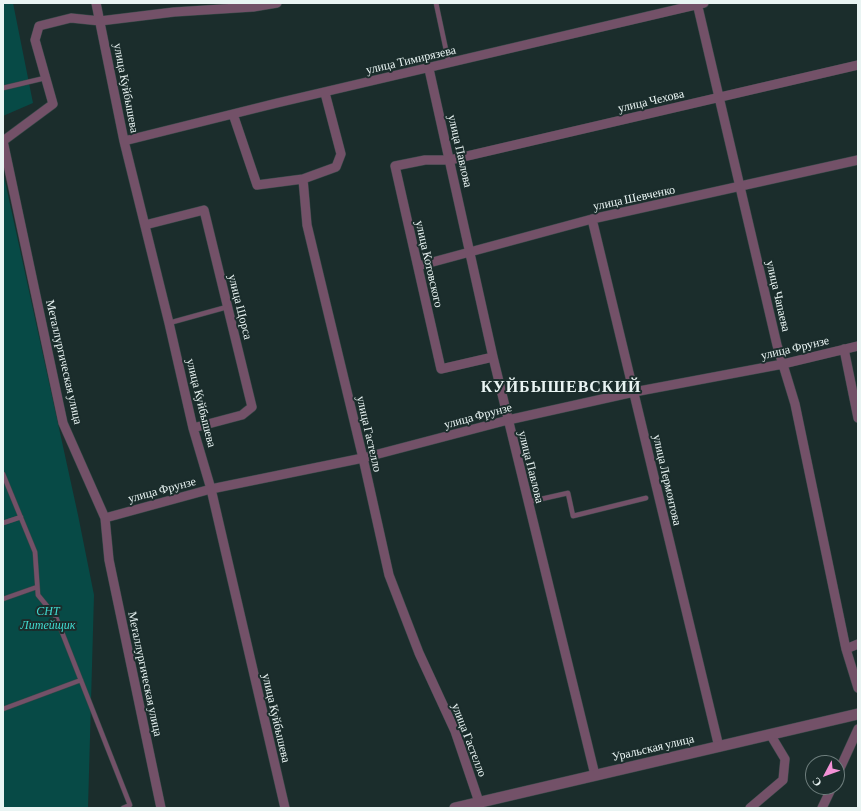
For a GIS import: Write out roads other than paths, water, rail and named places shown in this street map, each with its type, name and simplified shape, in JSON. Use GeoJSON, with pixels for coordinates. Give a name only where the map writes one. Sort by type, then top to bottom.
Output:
{"type":"FeatureCollection","features":[{"type":"Feature","properties":{"kind":"street","name":"улица Куйбышева"},"geometry":{"type":"LineString","coordinates":[[96,3],[124,141],[169,323],[193,428],[211,489],[285,808]]}},
{"type":"Feature","properties":{"kind":"street"},"geometry":{"type":"LineString","coordinates":[[100,21],[174,12],[277,3]]}},
{"type":"Feature","properties":{"kind":"street","name":"улица Тимирязева"},"geometry":{"type":"LineString","coordinates":[[124,141],[699,4]]}},
{"type":"Feature","properties":{"kind":"street","name":"улица Чапаева"},"geometry":{"type":"LineString","coordinates":[[699,4],[777,345],[795,404],[846,649],[858,688]]}},
{"type":"Feature","properties":{"kind":"street","name":"Металлургическая улица"},"geometry":{"type":"LineString","coordinates":[[100,21],[71,18],[39,26],[35,40],[53,104],[3,141],[63,423],[105,518],[109,560],[161,808]]}},
{"type":"Feature","properties":{"kind":"street","name":"улица Чехова"},"geometry":{"type":"LineString","coordinates":[[450,160],[858,65]]}},
{"type":"Feature","properties":{"kind":"street","name":"улица Павлова"},"geometry":{"type":"LineString","coordinates":[[429,69],[493,357],[595,775]]}},
{"type":"Feature","properties":{"kind":"street"},"geometry":{"type":"LineString","coordinates":[[233,114],[257,185],[303,179],[336,166],[341,154],[325,93]]}},
{"type":"Feature","properties":{"kind":"street","name":"улица Котовского"},"geometry":{"type":"LineString","coordinates":[[450,160],[425,160],[396,166],[441,369],[493,357]]}},
{"type":"Feature","properties":{"kind":"street","name":"улица Шевченко"},"geometry":{"type":"LineString","coordinates":[[418,266],[592,219],[858,160]]}},
{"type":"Feature","properties":{"kind":"street","name":"улица Гастелло"},"geometry":{"type":"LineString","coordinates":[[303,179],[307,225],[363,458],[389,575],[419,653],[455,731],[479,802]]}},
{"type":"Feature","properties":{"kind":"street","name":"улица Щорса"},"geometry":{"type":"LineString","coordinates":[[145,225],[204,210],[252,407],[242,415],[193,428]]}},
{"type":"Feature","properties":{"kind":"street","name":"улица Лермонтова"},"geometry":{"type":"LineString","coordinates":[[592,219],[718,747]]}},
{"type":"Feature","properties":{"kind":"street","name":"улица Фрунзе"},"geometry":{"type":"LineString","coordinates":[[105,518],[211,489],[363,458],[508,420],[634,392],[783,364],[858,346]]}},
{"type":"Feature","properties":{"kind":"street"},"geometry":{"type":"LineString","coordinates":[[844,349],[858,418]]}},
{"type":"Feature","properties":{"kind":"street"},"geometry":{"type":"LineString","coordinates":[[846,649],[858,644]]}},
{"type":"Feature","properties":{"kind":"street","name":"Уральская улица"},"geometry":{"type":"LineString","coordinates":[[455,808],[858,714]]}},
{"type":"Feature","properties":{"kind":"street"},"geometry":{"type":"LineString","coordinates":[[845,757],[858,729]]}},
{"type":"Feature","properties":{"kind":"street"},"geometry":{"type":"LineString","coordinates":[[750,808],[783,780],[784,759],[770,734]]}},
{"type":"Feature","properties":{"kind":"street"},"geometry":{"type":"LineString","coordinates":[[822,808],[828,795]]}},
{"type":"Feature","properties":{"kind":"lane"},"geometry":{"type":"LineString","coordinates":[[436,3],[449,64]]}},
{"type":"Feature","properties":{"kind":"lane"},"geometry":{"type":"LineString","coordinates":[[3,88],[45,78]]}},
{"type":"Feature","properties":{"kind":"lane"},"geometry":{"type":"LineString","coordinates":[[169,323],[228,307]]}},
{"type":"Feature","properties":{"kind":"lane"},"geometry":{"type":"LineString","coordinates":[[3,474],[35,552],[38,595],[56,617],[130,805],[123,808]]}},
{"type":"Feature","properties":{"kind":"lane"},"geometry":{"type":"LineString","coordinates":[[528,502],[568,492],[573,516],[646,498]]}},
{"type":"Feature","properties":{"kind":"lane"},"geometry":{"type":"LineString","coordinates":[[3,523],[21,517]]}},
{"type":"Feature","properties":{"kind":"lane"},"geometry":{"type":"LineString","coordinates":[[3,599],[37,587]]}},
{"type":"Feature","properties":{"kind":"lane"},"geometry":{"type":"LineString","coordinates":[[3,709],[81,680]]}},
{"type":"Feature","properties":{"kind":"district","name":"КУЙБЫШЕВСКИЙ"},"geometry":{"type":"Point","coordinates":[561,387]}},
{"type":"Feature","properties":{"kind":"park label","name":"СНТ Литейщик"},"geometry":{"type":"Point","coordinates":[48,618]}}]}
